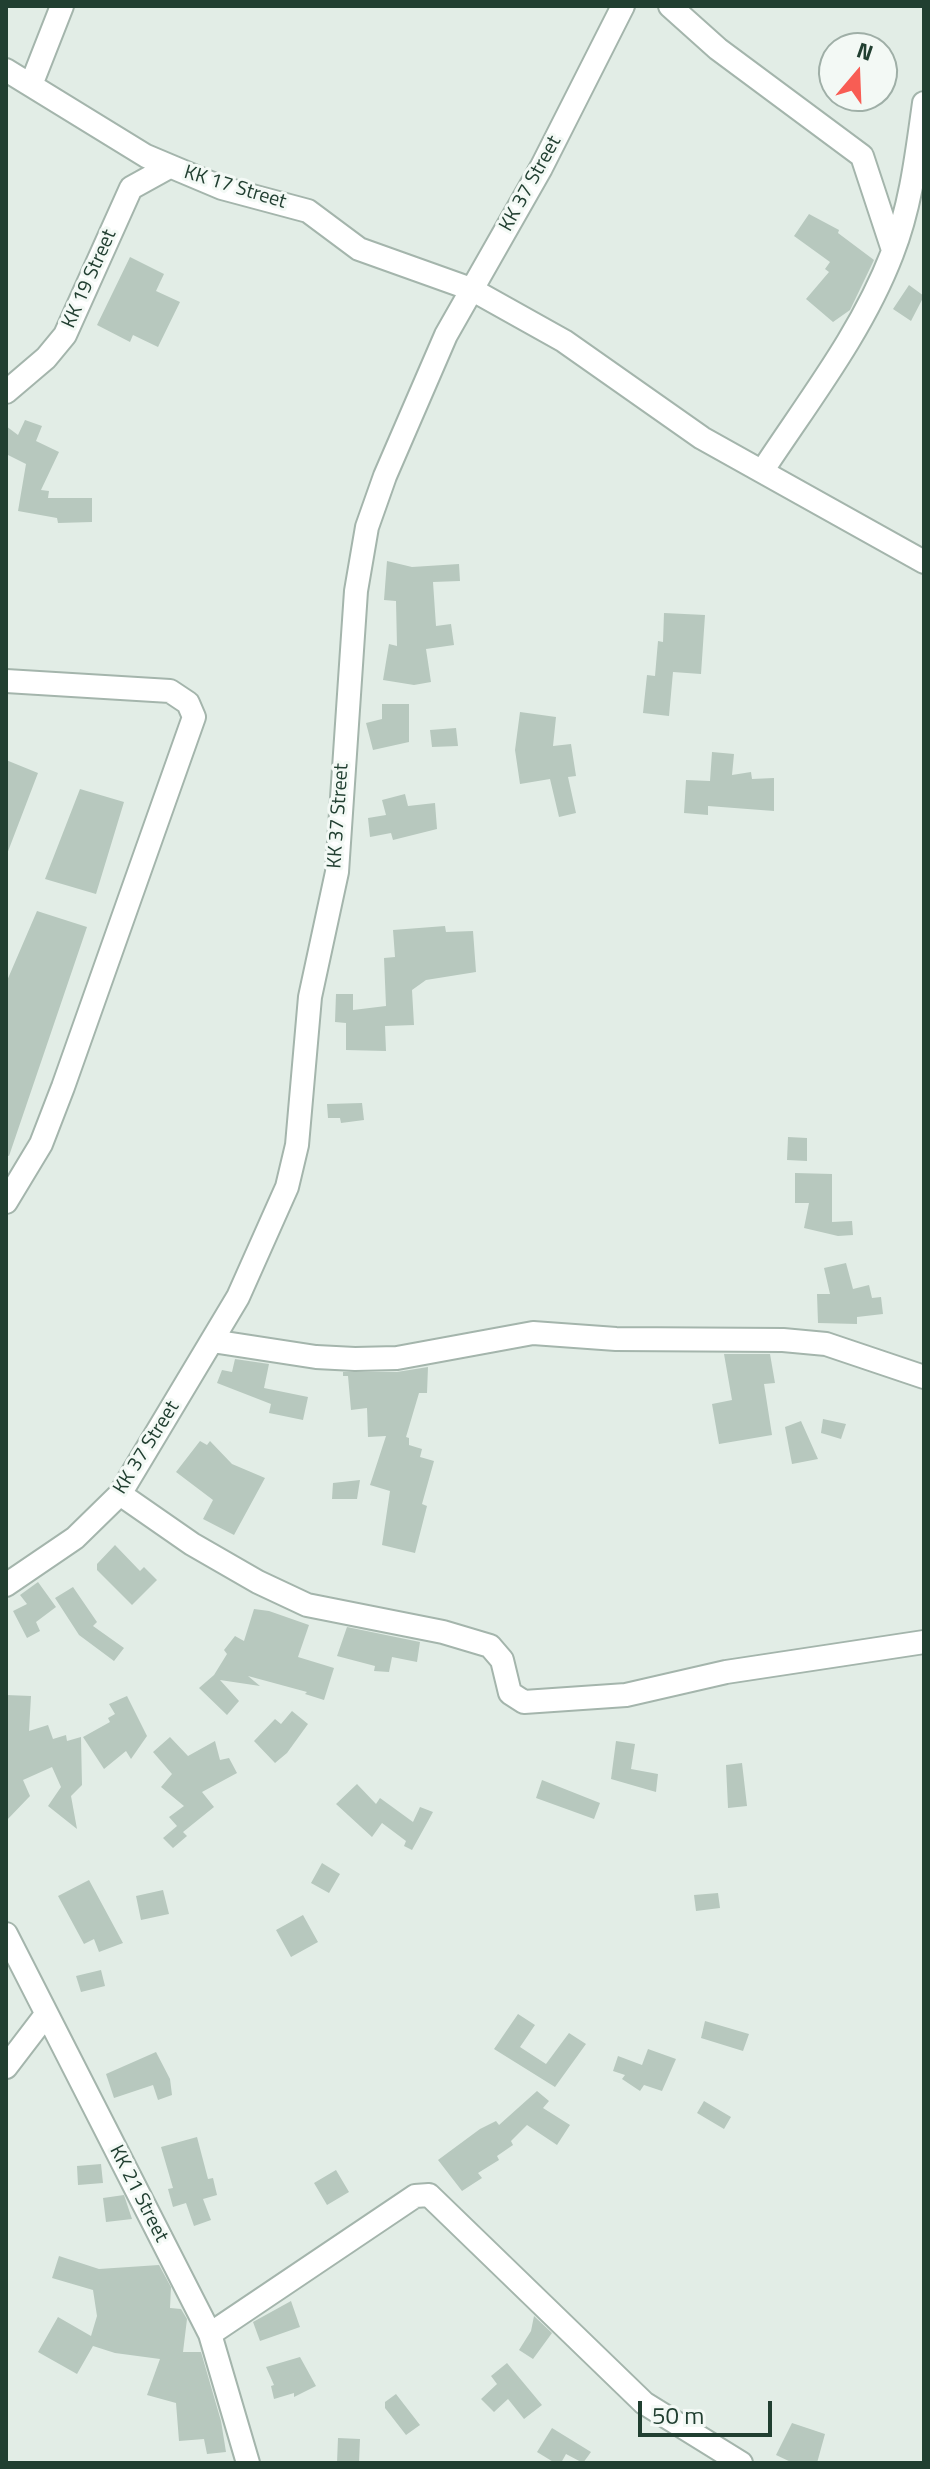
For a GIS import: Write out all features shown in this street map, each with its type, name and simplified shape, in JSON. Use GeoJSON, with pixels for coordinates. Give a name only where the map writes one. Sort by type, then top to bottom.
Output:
{"type":"FeatureCollection","features":[{"type":"Feature","properties":{"kind":"street"},"geometry":{"type":"LineString","coordinates":[[31,85],[62,6]]}},
{"type":"Feature","properties":{"kind":"street","name":"KK 37 Street"},"geometry":{"type":"LineString","coordinates":[[6,1585],[75,1538],[120,1494],[212,1341],[263,1245],[295,1157],[310,997],[337,872],[356,591],[367,527],[424,381],[471,289],[541,168],[623,6]]}},
{"type":"Feature","properties":{"kind":"street"},"geometry":{"type":"LineString","coordinates":[[670,6],[718,49],[862,156],[893,250]]}},
{"type":"Feature","properties":{"kind":"street","name":"KK 17 Street"},"geometry":{"type":"LineString","coordinates":[[6,70],[169,167],[222,188],[308,211],[359,249],[471,289],[564,341],[702,438],[924,562]]}},
{"type":"Feature","properties":{"kind":"street"},"geometry":{"type":"LineString","coordinates":[[763,470],[874,297],[893,250],[915,167],[924,103]]}},
{"type":"Feature","properties":{"kind":"street","name":"KK 19 Street"},"geometry":{"type":"LineString","coordinates":[[6,392],[46,358],[65,335],[131,188],[169,167]]}},
{"type":"Feature","properties":{"kind":"street"},"geometry":{"type":"LineString","coordinates":[[6,681],[170,691],[188,703],[194,717],[41,1144],[6,1202]]}},
{"type":"Feature","properties":{"kind":"street"},"geometry":{"type":"LineString","coordinates":[[212,1341],[355,1359],[397,1358],[533,1333],[616,1339],[783,1340],[826,1344],[924,1377]]}},
{"type":"Feature","properties":{"kind":"street"},"geometry":{"type":"LineString","coordinates":[[120,1494],[192,1544],[258,1582],[307,1605],[443,1632],[490,1646],[502,1660],[510,1693],[524,1702],[626,1695],[726,1672],[924,1642]]}},
{"type":"Feature","properties":{"kind":"street","name":"KK 21 Street"},"geometry":{"type":"LineString","coordinates":[[6,1934],[45,2016],[210,2334],[248,2463]]}},
{"type":"Feature","properties":{"kind":"street"},"geometry":{"type":"LineString","coordinates":[[6,2067],[45,2016]]}},
{"type":"Feature","properties":{"kind":"street"},"geometry":{"type":"LineString","coordinates":[[210,2334],[415,2196],[429,2195],[644,2403],[741,2463]]}},
{"type":"Feature","properties":{"kind":"building"},"geometry":{"type":"Polygon","coordinates":[[[809,214],[839,230],[838,233],[874,260],[850,310],[833,322],[806,299],[829,272],[825,269],[830,262],[794,236],[809,214]]]}},
{"type":"Feature","properties":{"kind":"building"},"geometry":{"type":"Polygon","coordinates":[[[130,257],[164,274],[156,291],[180,302],[158,347],[133,335],[130,342],[97,325],[130,257]]]}},
{"type":"Feature","properties":{"kind":"building"},"geometry":{"type":"Polygon","coordinates":[[[909,285],[924,296],[911,321],[893,309],[909,285]]]}},
{"type":"Feature","properties":{"kind":"building"},"geometry":{"type":"Polygon","coordinates":[[[25,420],[42,426],[36,441],[59,452],[41,490],[49,491],[48,498],[92,498],[92,522],[58,523],[57,518],[18,511],[26,464],[6,454],[6,426],[18,435],[25,420]]]}},
{"type":"Feature","properties":{"kind":"building"},"geometry":{"type":"Polygon","coordinates":[[[387,561],[412,567],[459,564],[460,581],[433,582],[436,626],[451,624],[454,645],[426,649],[431,682],[414,685],[383,680],[389,644],[397,646],[396,601],[384,600],[387,561]]]}},
{"type":"Feature","properties":{"kind":"building"},"geometry":{"type":"Polygon","coordinates":[[[664,613],[705,615],[701,674],[673,672],[669,716],[643,713],[647,675],[655,676],[658,641],[663,642],[664,613]]]}},
{"type":"Feature","properties":{"kind":"building"},"geometry":{"type":"Polygon","coordinates":[[[382,704],[409,704],[409,742],[373,750],[366,723],[382,719],[382,704]]]}},
{"type":"Feature","properties":{"kind":"building"},"geometry":{"type":"Polygon","coordinates":[[[520,712],[556,717],[553,746],[571,744],[576,776],[568,777],[576,813],[559,817],[550,779],[520,784],[515,750],[520,712]]]}},
{"type":"Feature","properties":{"kind":"building"},"geometry":{"type":"Polygon","coordinates":[[[456,728],[458,746],[432,747],[430,730],[456,728]]]}},
{"type":"Feature","properties":{"kind":"building"},"geometry":{"type":"Polygon","coordinates":[[[712,752],[734,754],[732,775],[751,772],[752,779],[774,778],[774,811],[708,806],[708,815],[684,813],[686,780],[710,781],[712,752]]]}},
{"type":"Feature","properties":{"kind":"building"},"geometry":{"type":"Polygon","coordinates":[[[6,760],[38,773],[7,854],[6,853],[6,760]]]}},
{"type":"Feature","properties":{"kind":"building"},"geometry":{"type":"Polygon","coordinates":[[[80,789],[124,802],[96,894],[45,879],[80,789]]]}},
{"type":"Feature","properties":{"kind":"building"},"geometry":{"type":"Polygon","coordinates":[[[405,794],[408,806],[435,803],[437,829],[393,840],[391,833],[370,837],[368,818],[386,815],[382,800],[405,794]]]}},
{"type":"Feature","properties":{"kind":"building"},"geometry":{"type":"Polygon","coordinates":[[[37,911],[87,927],[9,1156],[6,1155],[6,983],[37,911]]]}},
{"type":"Feature","properties":{"kind":"building"},"geometry":{"type":"Polygon","coordinates":[[[445,926],[446,932],[473,931],[476,972],[426,980],[412,990],[414,1025],[385,1026],[386,1051],[346,1050],[346,1023],[335,1022],[336,994],[353,994],[353,1010],[386,1006],[384,958],[395,957],[393,930],[445,926]]]}},
{"type":"Feature","properties":{"kind":"building"},"geometry":{"type":"Polygon","coordinates":[[[362,1103],[364,1120],[341,1123],[340,1118],[328,1118],[327,1104],[362,1103]]]}},
{"type":"Feature","properties":{"kind":"building"},"geometry":{"type":"Polygon","coordinates":[[[788,1137],[807,1138],[807,1161],[787,1160],[788,1137]]]}},
{"type":"Feature","properties":{"kind":"building"},"geometry":{"type":"Polygon","coordinates":[[[795,1173],[832,1174],[832,1222],[852,1221],[853,1235],[838,1236],[804,1228],[809,1203],[795,1203],[795,1173]]]}},
{"type":"Feature","properties":{"kind":"building"},"geometry":{"type":"Polygon","coordinates":[[[846,1263],[853,1289],[869,1285],[872,1298],[881,1297],[883,1314],[857,1317],[857,1324],[818,1323],[817,1294],[830,1294],[824,1268],[846,1263]]]}},
{"type":"Feature","properties":{"kind":"building"},"geometry":{"type":"Polygon","coordinates":[[[724,1354],[770,1354],[775,1383],[764,1384],[772,1435],[719,1444],[712,1404],[732,1400],[724,1354]]]}},
{"type":"Feature","properties":{"kind":"building"},"geometry":{"type":"Polygon","coordinates":[[[235,1359],[269,1364],[264,1388],[308,1397],[303,1420],[269,1413],[271,1404],[217,1383],[222,1370],[232,1372],[235,1359]]]}},
{"type":"Feature","properties":{"kind":"building"},"geometry":{"type":"Polygon","coordinates":[[[428,1367],[427,1393],[419,1393],[406,1437],[409,1438],[409,1445],[422,1449],[420,1457],[434,1461],[422,1504],[427,1506],[415,1553],[382,1545],[390,1491],[370,1485],[386,1436],[368,1437],[367,1408],[351,1410],[348,1376],[343,1376],[343,1372],[397,1372],[428,1367]]]}},
{"type":"Feature","properties":{"kind":"building"},"geometry":{"type":"Polygon","coordinates":[[[823,1419],[846,1424],[841,1439],[821,1433],[823,1419]]]}},
{"type":"Feature","properties":{"kind":"building"},"geometry":{"type":"Polygon","coordinates":[[[801,1421],[818,1459],[792,1464],[785,1427],[801,1421]]]}},
{"type":"Feature","properties":{"kind":"building"},"geometry":{"type":"Polygon","coordinates":[[[200,1441],[207,1445],[210,1441],[232,1464],[265,1478],[234,1535],[203,1519],[213,1500],[176,1472],[200,1441]]]}},
{"type":"Feature","properties":{"kind":"building"},"geometry":{"type":"Polygon","coordinates":[[[360,1480],[357,1499],[332,1499],[333,1483],[360,1480]]]}},
{"type":"Feature","properties":{"kind":"building"},"geometry":{"type":"Polygon","coordinates":[[[115,1545],[140,1571],[144,1567],[157,1580],[132,1605],[97,1570],[97,1564],[115,1545]]]}},
{"type":"Feature","properties":{"kind":"building"},"geometry":{"type":"Polygon","coordinates":[[[38,1582],[56,1607],[36,1622],[40,1631],[27,1638],[13,1611],[27,1604],[20,1595],[38,1582]]]}},
{"type":"Feature","properties":{"kind":"building"},"geometry":{"type":"Polygon","coordinates":[[[73,1587],[97,1622],[93,1626],[124,1648],[114,1661],[79,1635],[55,1598],[73,1587]]]}},
{"type":"Feature","properties":{"kind":"building"},"geometry":{"type":"Polygon","coordinates":[[[254,1609],[309,1625],[298,1657],[334,1668],[324,1700],[305,1694],[307,1692],[248,1676],[260,1686],[220,1680],[239,1701],[227,1715],[199,1688],[214,1675],[227,1654],[224,1650],[235,1636],[244,1641],[254,1609]]]}},
{"type":"Feature","properties":{"kind":"building"},"geometry":{"type":"Polygon","coordinates":[[[347,1627],[420,1642],[417,1662],[392,1657],[389,1672],[374,1671],[375,1666],[337,1656],[347,1627]]]}},
{"type":"Feature","properties":{"kind":"building"},"geometry":{"type":"Polygon","coordinates":[[[6,1695],[31,1696],[29,1731],[48,1725],[53,1739],[66,1735],[67,1741],[81,1737],[82,1785],[71,1796],[77,1829],[48,1806],[61,1787],[52,1767],[23,1780],[30,1796],[6,1821],[6,1695]]]}},
{"type":"Feature","properties":{"kind":"building"},"geometry":{"type":"Polygon","coordinates":[[[127,1696],[147,1736],[131,1759],[126,1751],[104,1769],[83,1737],[110,1722],[108,1718],[115,1714],[109,1704],[127,1696]]]}},
{"type":"Feature","properties":{"kind":"building"},"geometry":{"type":"Polygon","coordinates":[[[292,1711],[308,1724],[287,1753],[275,1763],[254,1741],[275,1719],[281,1724],[292,1711]]]}},
{"type":"Feature","properties":{"kind":"building"},"geometry":{"type":"Polygon","coordinates":[[[170,1737],[188,1756],[215,1741],[220,1760],[229,1758],[237,1773],[202,1792],[214,1807],[183,1832],[187,1836],[173,1848],[163,1838],[177,1826],[169,1817],[184,1806],[161,1787],[172,1774],[153,1752],[170,1737]]]}},
{"type":"Feature","properties":{"kind":"building"},"geometry":{"type":"Polygon","coordinates":[[[616,1741],[635,1744],[631,1769],[658,1774],[656,1792],[611,1779],[616,1741]]]}},
{"type":"Feature","properties":{"kind":"building"},"geometry":{"type":"Polygon","coordinates":[[[742,1763],[747,1806],[728,1808],[726,1765],[742,1763]]]}},
{"type":"Feature","properties":{"kind":"building"},"geometry":{"type":"Polygon","coordinates":[[[542,1780],[600,1803],[594,1819],[536,1798],[542,1780]]]}},
{"type":"Feature","properties":{"kind":"building"},"geometry":{"type":"Polygon","coordinates":[[[357,1784],[376,1804],[380,1798],[413,1822],[420,1807],[433,1812],[412,1850],[404,1846],[406,1841],[382,1823],[372,1837],[336,1804],[357,1784]]]}},
{"type":"Feature","properties":{"kind":"building"},"geometry":{"type":"Polygon","coordinates":[[[322,1863],[340,1874],[329,1893],[311,1883],[322,1863]]]}},
{"type":"Feature","properties":{"kind":"building"},"geometry":{"type":"Polygon","coordinates":[[[89,1880],[123,1943],[99,1952],[94,1939],[84,1944],[58,1896],[89,1880]]]}},
{"type":"Feature","properties":{"kind":"building"},"geometry":{"type":"Polygon","coordinates":[[[163,1890],[169,1914],[141,1920],[136,1896],[163,1890]]]}},
{"type":"Feature","properties":{"kind":"building"},"geometry":{"type":"Polygon","coordinates":[[[718,1893],[720,1908],[696,1911],[694,1895],[718,1893]]]}},
{"type":"Feature","properties":{"kind":"building"},"geometry":{"type":"Polygon","coordinates":[[[303,1915],[318,1942],[291,1957],[276,1930],[303,1915]]]}},
{"type":"Feature","properties":{"kind":"building"},"geometry":{"type":"Polygon","coordinates":[[[101,1970],[105,1986],[81,1992],[76,1976],[101,1970]]]}},
{"type":"Feature","properties":{"kind":"building"},"geometry":{"type":"Polygon","coordinates":[[[518,2014],[535,2025],[520,2047],[546,2064],[569,2033],[586,2044],[555,2087],[494,2049],[518,2014]]]}},
{"type":"Feature","properties":{"kind":"building"},"geometry":{"type":"Polygon","coordinates":[[[705,2021],[749,2034],[743,2051],[701,2038],[705,2021]]]}},
{"type":"Feature","properties":{"kind":"building"},"geometry":{"type":"Polygon","coordinates":[[[648,2049],[676,2059],[662,2091],[644,2085],[640,2091],[622,2079],[625,2075],[613,2071],[618,2056],[642,2065],[648,2049]]]}},
{"type":"Feature","properties":{"kind":"building"},"geometry":{"type":"Polygon","coordinates":[[[156,2052],[170,2079],[172,2095],[158,2100],[153,2085],[114,2098],[106,2074],[156,2052]]]}},
{"type":"Feature","properties":{"kind":"building"},"geometry":{"type":"Polygon","coordinates":[[[537,2091],[549,2101],[543,2108],[570,2125],[557,2145],[527,2125],[511,2141],[513,2145],[497,2156],[499,2160],[478,2173],[482,2178],[462,2191],[438,2160],[480,2129],[496,2121],[499,2125],[537,2091]]]}},
{"type":"Feature","properties":{"kind":"building"},"geometry":{"type":"Polygon","coordinates":[[[704,2101],[731,2117],[724,2129],[697,2113],[704,2101]]]}},
{"type":"Feature","properties":{"kind":"building"},"geometry":{"type":"Polygon","coordinates":[[[197,2137],[208,2179],[213,2178],[217,2195],[203,2199],[211,2220],[194,2226],[186,2203],[173,2207],[168,2189],[173,2188],[161,2147],[197,2137]]]}},
{"type":"Feature","properties":{"kind":"building"},"geometry":{"type":"Polygon","coordinates":[[[101,2164],[103,2183],[78,2185],[77,2166],[101,2164]]]}},
{"type":"Feature","properties":{"kind":"building"},"geometry":{"type":"Polygon","coordinates":[[[336,2170],[349,2192],[327,2205],[314,2183],[336,2170]]]}},
{"type":"Feature","properties":{"kind":"building"},"geometry":{"type":"Polygon","coordinates":[[[124,2195],[132,2219],[106,2222],[103,2198],[124,2195]]]}},
{"type":"Feature","properties":{"kind":"building"},"geometry":{"type":"Polygon","coordinates":[[[59,2256],[99,2269],[159,2265],[171,2287],[170,2308],[181,2309],[187,2319],[183,2352],[201,2352],[221,2421],[226,2452],[207,2454],[204,2439],[179,2441],[176,2403],[147,2395],[160,2359],[115,2353],[93,2346],[77,2374],[38,2352],[58,2317],[91,2336],[97,2316],[93,2290],[52,2278],[59,2256]]]}},
{"type":"Feature","properties":{"kind":"building"},"geometry":{"type":"Polygon","coordinates":[[[291,2301],[300,2327],[260,2341],[253,2322],[291,2301]]]}},
{"type":"Feature","properties":{"kind":"building"},"geometry":{"type":"Polygon","coordinates":[[[534,2316],[552,2333],[533,2359],[519,2350],[531,2331],[534,2316]]]}},
{"type":"Feature","properties":{"kind":"building"},"geometry":{"type":"Polygon","coordinates":[[[300,2357],[316,2386],[294,2397],[294,2393],[274,2399],[271,2386],[274,2385],[266,2367],[300,2357]]]}},
{"type":"Feature","properties":{"kind":"building"},"geometry":{"type":"Polygon","coordinates":[[[507,2363],[542,2405],[524,2419],[508,2399],[494,2412],[481,2399],[497,2384],[491,2376],[507,2363]]]}},
{"type":"Feature","properties":{"kind":"building"},"geometry":{"type":"Polygon","coordinates":[[[396,2394],[420,2425],[406,2435],[385,2408],[385,2402],[396,2394]]]}},
{"type":"Feature","properties":{"kind":"building"},"geometry":{"type":"Polygon","coordinates":[[[792,2423],[825,2434],[817,2463],[793,2463],[776,2455],[792,2423]]]}},
{"type":"Feature","properties":{"kind":"building"},"geometry":{"type":"Polygon","coordinates":[[[552,2428],[591,2452],[583,2463],[566,2454],[561,2463],[555,2463],[537,2452],[552,2428]]]}},
{"type":"Feature","properties":{"kind":"building"},"geometry":{"type":"Polygon","coordinates":[[[338,2438],[360,2439],[359,2463],[337,2463],[338,2438]]]}}]}
